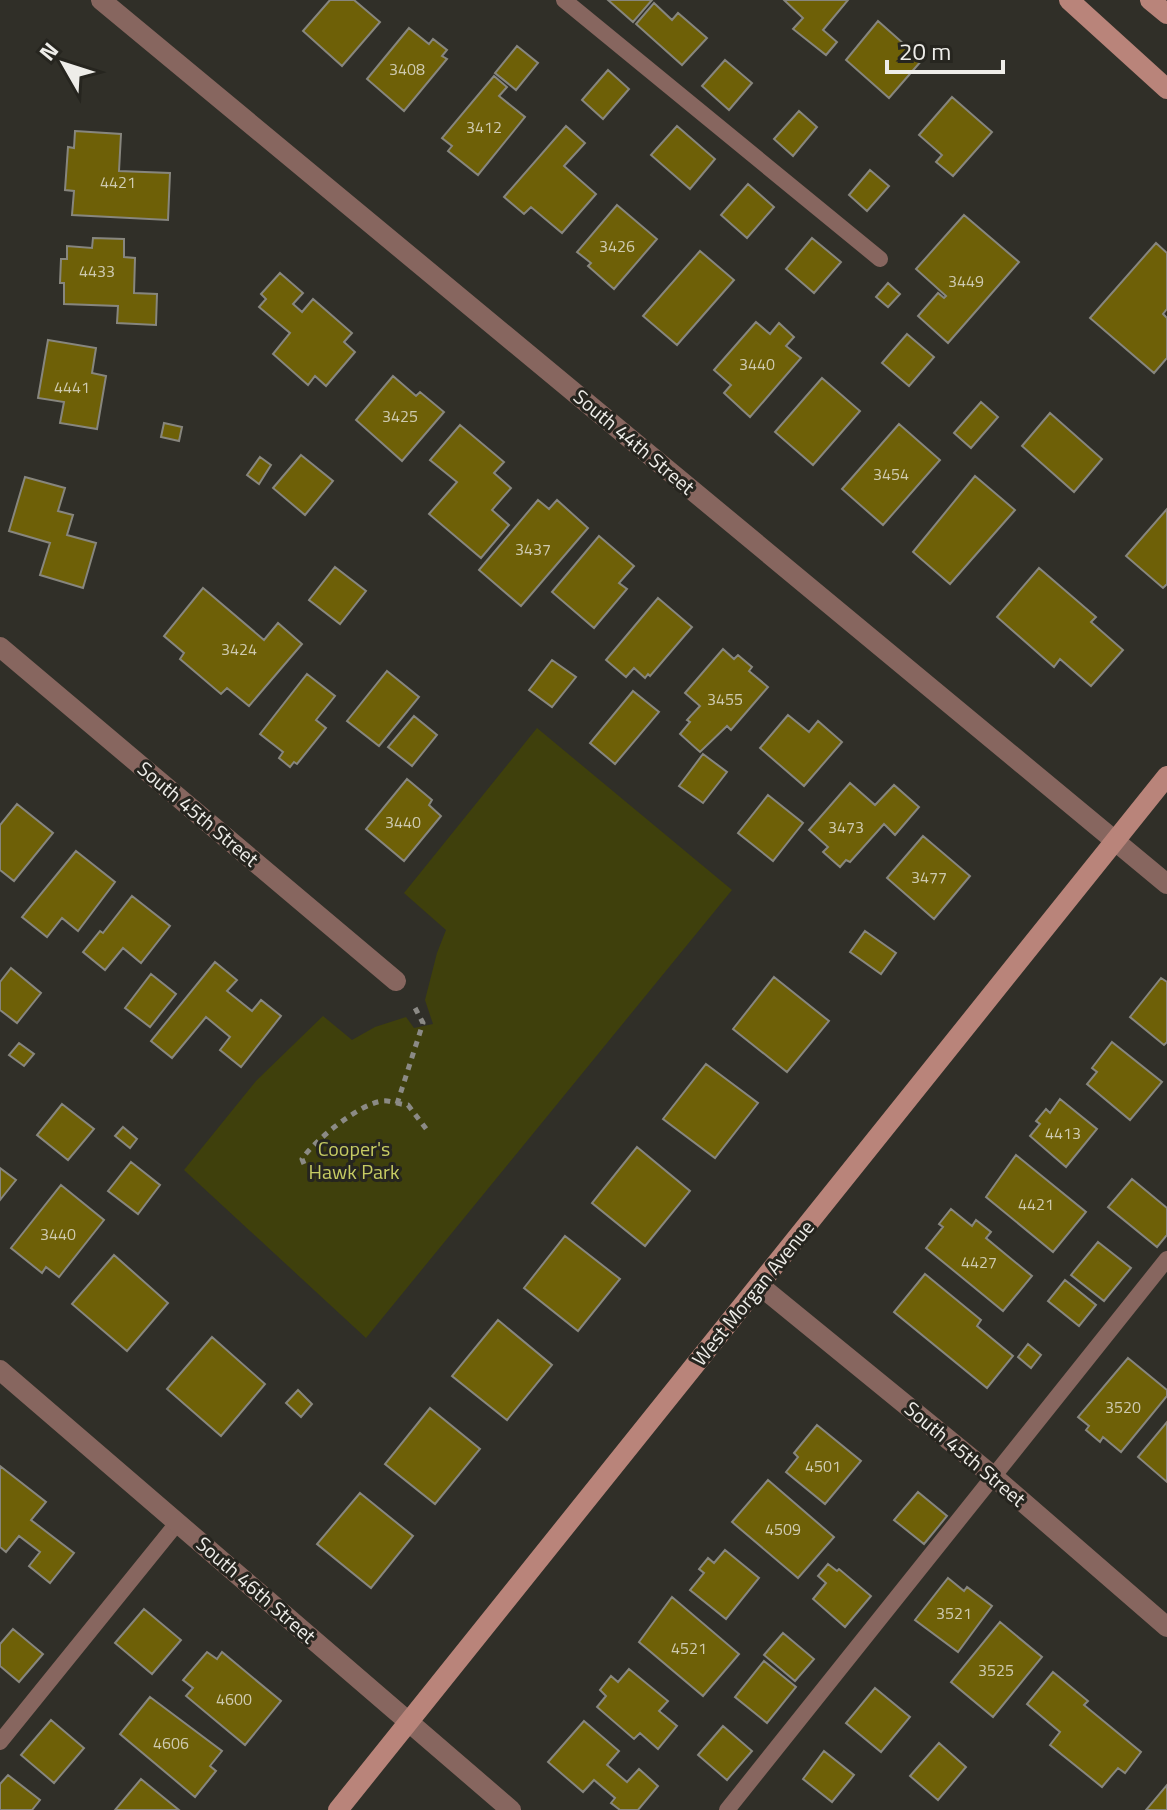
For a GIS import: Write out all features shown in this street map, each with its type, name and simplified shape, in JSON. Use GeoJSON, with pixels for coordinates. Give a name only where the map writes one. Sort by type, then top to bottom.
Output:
{"type":"FeatureCollection","features":[{"type":"Feature","properties":{"kind":"street","name":"South 44th Street"},"geometry":{"type":"LineString","coordinates":[[101,0],[1167,884]]}},
{"type":"Feature","properties":{"kind":"street"},"geometry":{"type":"LineString","coordinates":[[1069,0],[1167,89]]}},
{"type":"Feature","properties":{"kind":"street"},"geometry":{"type":"LineString","coordinates":[[1150,0],[1167,14]]}},
{"type":"Feature","properties":{"kind":"street","name":"South 45th Street"},"geometry":{"type":"LineString","coordinates":[[0,647],[396,981]]}},
{"type":"Feature","properties":{"kind":"street","name":"West Morgan Avenue"},"geometry":{"type":"LineString","coordinates":[[338,1810],[1167,776]]}},
{"type":"Feature","properties":{"kind":"street","name":"South 45th Street"},"geometry":{"type":"LineString","coordinates":[[759,1285],[993,1476],[1167,1627]]}},
{"type":"Feature","properties":{"kind":"street","name":"South 46th Street"},"geometry":{"type":"LineString","coordinates":[[0,1370],[511,1810]]}},
{"type":"Feature","properties":{"kind":"lane"},"geometry":{"type":"LineString","coordinates":[[564,0],[880,259]]}},
{"type":"Feature","properties":{"kind":"lane"},"geometry":{"type":"LineString","coordinates":[[727,1810],[1167,1259]]}},
{"type":"Feature","properties":{"kind":"lane"},"geometry":{"type":"LineString","coordinates":[[0,1742],[178,1522]]}},
{"type":"Feature","properties":{"kind":"path"},"geometry":{"type":"LineString","coordinates":[[397,1104],[423,1023]]}},
{"type":"Feature","properties":{"kind":"path"},"geometry":{"type":"LineString","coordinates":[[304,1164],[302,1159],[310,1147],[337,1125],[370,1105],[385,1101],[408,1105],[427,1130]]}},
{"type":"Feature","properties":{"kind":"green space","name":"Cooper's Hawk Park"},"geometry":{"type":"Polygon","coordinates":[[[537,728],[732,890],[366,1338],[184,1170],[256,1081],[323,1016],[352,1040],[375,1027],[406,1017],[414,1028],[433,1024],[425,1000],[446,930],[404,893],[537,728]]]}},
{"type":"Feature","properties":{"kind":"building"},"geometry":{"type":"Polygon","coordinates":[[[330,0],[354,0],[380,22],[342,66],[303,31],[330,0]]]}},
{"type":"Feature","properties":{"kind":"building"},"geometry":{"type":"Polygon","coordinates":[[[608,0],[652,0],[633,22],[608,0]]]}},
{"type":"Feature","properties":{"kind":"building"},"geometry":{"type":"Polygon","coordinates":[[[784,0],[848,0],[823,30],[837,42],[826,55],[793,29],[803,18],[784,0]]]}},
{"type":"Feature","properties":{"kind":"building"},"geometry":{"type":"Polygon","coordinates":[[[654,3],[672,20],[678,13],[707,38],[682,65],[636,24],[654,3]]]}},
{"type":"Feature","properties":{"kind":"building"},"geometry":{"type":"Polygon","coordinates":[[[878,21],[922,60],[889,98],[846,60],[878,21]]]}},
{"type":"Feature","properties":{"kind":"building"},"geometry":{"type":"Polygon","coordinates":[[[409,28],[429,44],[433,39],[447,50],[442,56],[447,59],[404,111],[367,79],[409,28]]]}},
{"type":"Feature","properties":{"kind":"building"},"geometry":{"type":"Polygon","coordinates":[[[517,46],[538,63],[516,90],[495,73],[517,46]]]}},
{"type":"Feature","properties":{"kind":"building"},"geometry":{"type":"Polygon","coordinates":[[[725,60],[752,83],[729,110],[702,86],[725,60]]]}},
{"type":"Feature","properties":{"kind":"building"},"geometry":{"type":"Polygon","coordinates":[[[608,70],[629,89],[603,119],[582,100],[608,70]]]}},
{"type":"Feature","properties":{"kind":"building"},"geometry":{"type":"Polygon","coordinates":[[[494,76],[507,87],[499,96],[525,117],[478,175],[448,151],[452,146],[442,138],[494,76]]]}},
{"type":"Feature","properties":{"kind":"building"},"geometry":{"type":"Polygon","coordinates":[[[952,97],[992,132],[953,176],[936,162],[942,155],[919,135],[952,97]]]}},
{"type":"Feature","properties":{"kind":"building"},"geometry":{"type":"Polygon","coordinates":[[[799,111],[817,127],[793,156],[774,139],[799,111]]]}},
{"type":"Feature","properties":{"kind":"building"},"geometry":{"type":"Polygon","coordinates":[[[566,126],[585,143],[564,166],[596,194],[562,233],[531,207],[524,214],[504,197],[566,126]]]}},
{"type":"Feature","properties":{"kind":"building"},"geometry":{"type":"Polygon","coordinates":[[[677,126],[715,159],[690,189],[651,155],[677,126]]]}},
{"type":"Feature","properties":{"kind":"building"},"geometry":{"type":"Polygon","coordinates":[[[75,131],[121,134],[119,171],[170,173],[168,220],[72,215],[74,191],[65,190],[68,147],[74,148],[75,131]]]}},
{"type":"Feature","properties":{"kind":"building"},"geometry":{"type":"Polygon","coordinates":[[[870,170],[889,186],[867,211],[849,195],[870,170]]]}},
{"type":"Feature","properties":{"kind":"building"},"geometry":{"type":"Polygon","coordinates":[[[748,184],[774,207],[747,238],[721,215],[748,184]]]}},
{"type":"Feature","properties":{"kind":"building"},"geometry":{"type":"Polygon","coordinates":[[[617,205],[657,239],[614,289],[577,252],[617,205]]]}},
{"type":"Feature","properties":{"kind":"building"},"geometry":{"type":"Polygon","coordinates":[[[964,215],[1019,262],[948,343],[918,316],[938,293],[944,298],[946,296],[916,269],[964,215]]]}},
{"type":"Feature","properties":{"kind":"building"},"geometry":{"type":"Polygon","coordinates":[[[93,238],[124,239],[124,257],[135,258],[134,293],[157,294],[156,325],[117,323],[118,306],[64,304],[64,283],[60,283],[61,259],[67,259],[67,246],[92,248],[93,238]]]}},
{"type":"Feature","properties":{"kind":"building"},"geometry":{"type":"Polygon","coordinates":[[[812,238],[841,262],[814,293],[786,269],[812,238]]]}},
{"type":"Feature","properties":{"kind":"building"},"geometry":{"type":"Polygon","coordinates":[[[1156,243],[1167,253],[1167,309],[1163,314],[1167,318],[1167,358],[1154,373],[1090,318],[1156,243]]]}},
{"type":"Feature","properties":{"kind":"building"},"geometry":{"type":"Polygon","coordinates":[[[700,251],[734,280],[677,345],[643,316],[700,251]]]}},
{"type":"Feature","properties":{"kind":"building"},"geometry":{"type":"Polygon","coordinates":[[[280,273],[303,293],[293,304],[302,312],[313,299],[352,333],[344,342],[355,352],[326,386],[315,376],[308,385],[273,354],[290,333],[259,307],[266,299],[261,294],[280,273]]]}},
{"type":"Feature","properties":{"kind":"building"},"geometry":{"type":"Polygon","coordinates":[[[888,283],[900,294],[888,307],[876,297],[888,283]]]}},
{"type":"Feature","properties":{"kind":"building"},"geometry":{"type":"Polygon","coordinates":[[[756,322],[770,334],[779,323],[794,337],[786,346],[801,358],[750,417],[724,393],[731,385],[714,370],[756,322]]]}},
{"type":"Feature","properties":{"kind":"building"},"geometry":{"type":"Polygon","coordinates":[[[907,334],[934,357],[909,386],[882,363],[907,334]]]}},
{"type":"Feature","properties":{"kind":"building"},"geometry":{"type":"Polygon","coordinates":[[[48,340],[96,348],[92,373],[106,376],[97,429],[60,423],[64,402],[38,398],[48,340]]]}},
{"type":"Feature","properties":{"kind":"building"},"geometry":{"type":"Polygon","coordinates":[[[393,376],[416,396],[420,392],[444,412],[402,461],[356,420],[393,376]]]}},
{"type":"Feature","properties":{"kind":"building"},"geometry":{"type":"Polygon","coordinates":[[[822,378],[860,411],[813,465],[775,432],[822,378]]]}},
{"type":"Feature","properties":{"kind":"building"},"geometry":{"type":"Polygon","coordinates":[[[981,402],[998,417],[971,448],[954,433],[981,402]]]}},
{"type":"Feature","properties":{"kind":"building"},"geometry":{"type":"Polygon","coordinates":[[[1050,413],[1102,459],[1074,492],[1022,446],[1050,413]]]}},
{"type":"Feature","properties":{"kind":"building"},"geometry":{"type":"Polygon","coordinates":[[[164,423],[182,427],[179,441],[161,437],[164,423]]]}},
{"type":"Feature","properties":{"kind":"building"},"geometry":{"type":"Polygon","coordinates":[[[899,424],[940,460],[883,525],[842,489],[899,424]]]}},
{"type":"Feature","properties":{"kind":"building"},"geometry":{"type":"Polygon","coordinates":[[[460,425],[504,462],[494,473],[511,488],[492,510],[509,525],[481,558],[429,514],[457,482],[430,460],[460,425]]]}},
{"type":"Feature","properties":{"kind":"building"},"geometry":{"type":"Polygon","coordinates":[[[301,455],[333,481],[305,515],[273,488],[301,455]]]}},
{"type":"Feature","properties":{"kind":"building"},"geometry":{"type":"Polygon","coordinates":[[[260,457],[271,465],[259,484],[247,475],[260,457]]]}},
{"type":"Feature","properties":{"kind":"building"},"geometry":{"type":"Polygon","coordinates":[[[975,476],[1015,510],[950,584],[913,552],[975,476]]]}},
{"type":"Feature","properties":{"kind":"building"},"geometry":{"type":"Polygon","coordinates":[[[25,477],[65,488],[58,511],[73,515],[67,535],[96,543],[83,588],[40,575],[50,543],[9,531],[25,477]]]}},
{"type":"Feature","properties":{"kind":"building"},"geometry":{"type":"Polygon","coordinates":[[[538,500],[549,509],[557,500],[588,528],[521,606],[479,570],[538,500]]]}},
{"type":"Feature","properties":{"kind":"building"},"geometry":{"type":"Polygon","coordinates":[[[1167,509],[1167,584],[1163,588],[1126,556],[1167,509]]]}},
{"type":"Feature","properties":{"kind":"building"},"geometry":{"type":"Polygon","coordinates":[[[599,536],[634,566],[619,583],[627,589],[594,628],[552,592],[599,536]]]}},
{"type":"Feature","properties":{"kind":"building"},"geometry":{"type":"Polygon","coordinates":[[[335,567],[366,591],[340,624],[309,600],[335,567]]]}},
{"type":"Feature","properties":{"kind":"building"},"geometry":{"type":"Polygon","coordinates":[[[1039,568],[1096,617],[1091,622],[1123,650],[1091,686],[1060,659],[1054,667],[997,617],[1039,568]]]}},
{"type":"Feature","properties":{"kind":"building"},"geometry":{"type":"Polygon","coordinates":[[[203,588],[264,640],[278,623],[302,644],[249,706],[227,688],[221,694],[180,659],[184,653],[164,636],[203,588]]]}},
{"type":"Feature","properties":{"kind":"building"},"geometry":{"type":"Polygon","coordinates":[[[658,598],[692,627],[650,676],[648,674],[645,678],[634,668],[626,677],[606,660],[658,598]]]}},
{"type":"Feature","properties":{"kind":"building"},"geometry":{"type":"Polygon","coordinates":[[[723,649],[734,659],[738,655],[752,667],[749,671],[768,687],[731,730],[727,726],[700,752],[680,734],[690,722],[687,720],[700,706],[685,693],[723,649]]]}},
{"type":"Feature","properties":{"kind":"building"},"geometry":{"type":"Polygon","coordinates":[[[552,660],[576,677],[552,707],[529,690],[552,660]]]}},
{"type":"Feature","properties":{"kind":"building"},"geometry":{"type":"Polygon","coordinates":[[[387,671],[419,697],[379,746],[347,721],[387,671]]]}},
{"type":"Feature","properties":{"kind":"building"},"geometry":{"type":"Polygon","coordinates":[[[307,674],[335,696],[316,720],[326,728],[297,764],[294,762],[290,767],[279,758],[283,752],[260,734],[307,674]]]}},
{"type":"Feature","properties":{"kind":"building"},"geometry":{"type":"Polygon","coordinates":[[[633,691],[659,712],[615,764],[590,743],[633,691]]]}},
{"type":"Feature","properties":{"kind":"building"},"geometry":{"type":"Polygon","coordinates":[[[788,715],[809,732],[818,721],[842,742],[804,786],[760,748],[788,715]]]}},
{"type":"Feature","properties":{"kind":"building"},"geometry":{"type":"Polygon","coordinates":[[[414,716],[437,735],[412,766],[388,747],[414,716]]]}},
{"type":"Feature","properties":{"kind":"building"},"geometry":{"type":"Polygon","coordinates":[[[703,754],[727,772],[703,803],[679,786],[703,754]]]}},
{"type":"Feature","properties":{"kind":"building"},"geometry":{"type":"Polygon","coordinates":[[[407,779],[432,800],[429,805],[441,816],[404,861],[366,829],[407,779]]]}},
{"type":"Feature","properties":{"kind":"building"},"geometry":{"type":"Polygon","coordinates":[[[850,783],[875,805],[894,785],[919,807],[895,835],[884,824],[850,862],[846,860],[840,867],[823,852],[828,847],[809,830],[850,783]]]}},
{"type":"Feature","properties":{"kind":"building"},"geometry":{"type":"Polygon","coordinates":[[[768,795],[803,823],[773,861],[738,833],[768,795]]]}},
{"type":"Feature","properties":{"kind":"building"},"geometry":{"type":"Polygon","coordinates":[[[17,804],[53,833],[14,881],[0,870],[0,825],[17,804]]]}},
{"type":"Feature","properties":{"kind":"building"},"geometry":{"type":"Polygon","coordinates":[[[923,836],[970,876],[934,919],[887,878],[923,836]]]}},
{"type":"Feature","properties":{"kind":"building"},"geometry":{"type":"Polygon","coordinates":[[[76,851],[115,882],[78,931],[62,918],[47,937],[22,917],[76,851]]]}},
{"type":"Feature","properties":{"kind":"building"},"geometry":{"type":"Polygon","coordinates":[[[132,896],[170,926],[141,963],[123,948],[105,970],[83,952],[100,931],[103,933],[132,896]]]}},
{"type":"Feature","properties":{"kind":"building"},"geometry":{"type":"Polygon","coordinates":[[[865,931],[896,953],[881,974],[850,952],[865,931]]]}},
{"type":"Feature","properties":{"kind":"building"},"geometry":{"type":"Polygon","coordinates":[[[215,962],[237,980],[227,991],[252,1011],[261,1000],[281,1016],[241,1067],[220,1050],[230,1037],[206,1017],[172,1058],[151,1041],[215,962]]]}},
{"type":"Feature","properties":{"kind":"building"},"geometry":{"type":"Polygon","coordinates":[[[11,968],[41,993],[17,1023],[0,1010],[0,982],[11,968]]]}},
{"type":"Feature","properties":{"kind":"building"},"geometry":{"type":"Polygon","coordinates":[[[151,974],[176,994],[150,1027],[125,1008],[151,974]]]}},
{"type":"Feature","properties":{"kind":"building"},"geometry":{"type":"Polygon","coordinates":[[[774,977],[829,1021],[787,1072],[733,1029],[774,977]]]}},
{"type":"Feature","properties":{"kind":"building"},"geometry":{"type":"Polygon","coordinates":[[[1161,978],[1167,982],[1167,1042],[1164,1045],[1130,1017],[1161,978]]]}},
{"type":"Feature","properties":{"kind":"building"},"geometry":{"type":"Polygon","coordinates":[[[1112,1042],[1162,1082],[1130,1120],[1087,1084],[1097,1072],[1092,1068],[1112,1042]]]}},
{"type":"Feature","properties":{"kind":"building"},"geometry":{"type":"Polygon","coordinates":[[[19,1043],[34,1054],[24,1066],[9,1055],[19,1043]]]}},
{"type":"Feature","properties":{"kind":"building"},"geometry":{"type":"Polygon","coordinates":[[[706,1064],[758,1103],[715,1158],[663,1119],[706,1064]]]}},
{"type":"Feature","properties":{"kind":"building"},"geometry":{"type":"Polygon","coordinates":[[[1060,1099],[1097,1129],[1066,1167],[1030,1136],[1040,1124],[1036,1121],[1046,1109],[1050,1113],[1060,1099]]]}},
{"type":"Feature","properties":{"kind":"building"},"geometry":{"type":"Polygon","coordinates":[[[62,1104],[94,1129],[68,1160],[37,1135],[62,1104]]]}},
{"type":"Feature","properties":{"kind":"building"},"geometry":{"type":"Polygon","coordinates":[[[123,1127],[137,1139],[130,1148],[115,1136],[123,1127]]]}},
{"type":"Feature","properties":{"kind":"building"},"geometry":{"type":"Polygon","coordinates":[[[637,1147],[690,1191],[645,1246],[592,1203],[637,1147]]]}},
{"type":"Feature","properties":{"kind":"building"},"geometry":{"type":"Polygon","coordinates":[[[1016,1155],[1086,1212],[1053,1252],[986,1197],[1016,1155]]]}},
{"type":"Feature","properties":{"kind":"building"},"geometry":{"type":"Polygon","coordinates":[[[131,1162],[160,1185],[138,1214],[108,1191],[131,1162]]]}},
{"type":"Feature","properties":{"kind":"building"},"geometry":{"type":"Polygon","coordinates":[[[0,1168],[16,1180],[0,1200],[0,1168]]]}},
{"type":"Feature","properties":{"kind":"building"},"geometry":{"type":"Polygon","coordinates":[[[1132,1179],[1167,1208],[1167,1235],[1157,1247],[1108,1207],[1132,1179]]]}},
{"type":"Feature","properties":{"kind":"building"},"geometry":{"type":"Polygon","coordinates":[[[61,1185],[104,1220],[59,1277],[46,1267],[42,1273],[11,1248],[61,1185]]]}},
{"type":"Feature","properties":{"kind":"building"},"geometry":{"type":"Polygon","coordinates":[[[951,1209],[972,1226],[976,1220],[991,1232],[986,1238],[1032,1276],[1003,1311],[926,1248],[943,1227],[939,1224],[951,1209]]]}},
{"type":"Feature","properties":{"kind":"building"},"geometry":{"type":"Polygon","coordinates":[[[565,1236],[620,1279],[578,1331],[524,1288],[565,1236]]]}},
{"type":"Feature","properties":{"kind":"building"},"geometry":{"type":"Polygon","coordinates":[[[1098,1242],[1131,1268],[1104,1301],[1071,1275],[1098,1242]]]}},
{"type":"Feature","properties":{"kind":"building"},"geometry":{"type":"Polygon","coordinates":[[[114,1255],[168,1303],[127,1351],[72,1304],[114,1255]]]}},
{"type":"Feature","properties":{"kind":"building"},"geometry":{"type":"Polygon","coordinates":[[[925,1274],[981,1320],[977,1326],[1013,1356],[987,1388],[894,1312],[925,1274]]]}},
{"type":"Feature","properties":{"kind":"building"},"geometry":{"type":"Polygon","coordinates":[[[1065,1280],[1096,1305],[1079,1326],[1048,1301],[1065,1280]]]}},
{"type":"Feature","properties":{"kind":"building"},"geometry":{"type":"Polygon","coordinates":[[[498,1320],[552,1365],[507,1420],[452,1376],[498,1320]]]}},
{"type":"Feature","properties":{"kind":"building"},"geometry":{"type":"Polygon","coordinates":[[[212,1337],[265,1384],[221,1436],[167,1389],[212,1337]]]}},
{"type":"Feature","properties":{"kind":"building"},"geometry":{"type":"Polygon","coordinates":[[[1028,1344],[1041,1355],[1031,1368],[1018,1357],[1028,1344]]]}},
{"type":"Feature","properties":{"kind":"building"},"geometry":{"type":"Polygon","coordinates":[[[1128,1358],[1167,1390],[1167,1396],[1121,1452],[1103,1437],[1100,1442],[1086,1430],[1089,1426],[1078,1417],[1128,1358]]]}},
{"type":"Feature","properties":{"kind":"building"},"geometry":{"type":"Polygon","coordinates":[[[298,1390],[312,1404],[301,1417],[286,1403],[298,1390]]]}},
{"type":"Feature","properties":{"kind":"building"},"geometry":{"type":"Polygon","coordinates":[[[430,1408],[480,1449],[435,1504],[385,1464],[430,1408]]]}},
{"type":"Feature","properties":{"kind":"building"},"geometry":{"type":"Polygon","coordinates":[[[1167,1422],[1167,1482],[1138,1457],[1167,1422]]]}},
{"type":"Feature","properties":{"kind":"building"},"geometry":{"type":"Polygon","coordinates":[[[817,1425],[861,1461],[825,1504],[786,1472],[798,1457],[794,1453],[817,1425]]]}},
{"type":"Feature","properties":{"kind":"building"},"geometry":{"type":"Polygon","coordinates":[[[0,1466],[46,1502],[31,1520],[74,1553],[50,1583],[29,1566],[40,1552],[19,1536],[6,1552],[0,1547],[0,1466]]]}},
{"type":"Feature","properties":{"kind":"building"},"geometry":{"type":"Polygon","coordinates":[[[768,1480],[834,1537],[798,1578],[732,1522],[768,1480]]]}},
{"type":"Feature","properties":{"kind":"building"},"geometry":{"type":"Polygon","coordinates":[[[918,1492],[947,1516],[924,1544],[894,1520],[918,1492]]]}},
{"type":"Feature","properties":{"kind":"building"},"geometry":{"type":"Polygon","coordinates":[[[360,1493],[413,1536],[371,1588],[317,1544],[360,1493]]]}},
{"type":"Feature","properties":{"kind":"building"},"geometry":{"type":"Polygon","coordinates":[[[725,1550],[759,1578],[726,1619],[690,1590],[704,1573],[699,1569],[708,1558],[714,1563],[725,1550]]]}},
{"type":"Feature","properties":{"kind":"building"},"geometry":{"type":"Polygon","coordinates":[[[828,1564],[837,1571],[839,1569],[871,1596],[845,1627],[813,1599],[826,1583],[818,1576],[828,1564]]]}},
{"type":"Feature","properties":{"kind":"building"},"geometry":{"type":"Polygon","coordinates":[[[948,1578],[964,1591],[967,1587],[992,1606],[958,1652],[915,1620],[948,1578]]]}},
{"type":"Feature","properties":{"kind":"building"},"geometry":{"type":"Polygon","coordinates":[[[672,1597],[739,1654],[703,1696],[639,1642],[672,1597]]]}},
{"type":"Feature","properties":{"kind":"building"},"geometry":{"type":"Polygon","coordinates":[[[144,1609],[181,1640],[152,1674],[115,1643],[144,1609]]]}},
{"type":"Feature","properties":{"kind":"building"},"geometry":{"type":"Polygon","coordinates":[[[1000,1622],[1042,1657],[993,1717],[951,1682],[1000,1622]]]}},
{"type":"Feature","properties":{"kind":"building"},"geometry":{"type":"Polygon","coordinates":[[[13,1629],[43,1654],[19,1682],[0,1666],[0,1644],[13,1629]]]}},
{"type":"Feature","properties":{"kind":"building"},"geometry":{"type":"Polygon","coordinates":[[[783,1633],[814,1659],[795,1681],[764,1655],[783,1633]]]}},
{"type":"Feature","properties":{"kind":"building"},"geometry":{"type":"Polygon","coordinates":[[[207,1652],[217,1659],[222,1652],[281,1701],[245,1745],[186,1696],[193,1688],[183,1680],[207,1652]]]}},
{"type":"Feature","properties":{"kind":"building"},"geometry":{"type":"Polygon","coordinates":[[[764,1661],[796,1687],[767,1723],[735,1697],[764,1661]]]}},
{"type":"Feature","properties":{"kind":"building"},"geometry":{"type":"Polygon","coordinates":[[[629,1669],[668,1701],[659,1711],[677,1726],[658,1749],[640,1733],[634,1739],[597,1707],[606,1696],[600,1690],[611,1676],[618,1682],[629,1669]]]}},
{"type":"Feature","properties":{"kind":"building"},"geometry":{"type":"Polygon","coordinates":[[[1053,1672],[1088,1701],[1084,1705],[1141,1752],[1125,1773],[1118,1768],[1102,1787],[1050,1745],[1060,1732],[1027,1704],[1053,1672]]]}},
{"type":"Feature","properties":{"kind":"building"},"geometry":{"type":"Polygon","coordinates":[[[875,1688],[910,1717],[881,1752],[846,1723],[875,1688]]]}},
{"type":"Feature","properties":{"kind":"building"},"geometry":{"type":"Polygon","coordinates":[[[150,1697],[222,1751],[210,1766],[216,1771],[195,1797],[120,1734],[150,1697]]]}},
{"type":"Feature","properties":{"kind":"building"},"geometry":{"type":"Polygon","coordinates":[[[51,1720],[84,1748],[54,1783],[21,1755],[51,1720]]]}},
{"type":"Feature","properties":{"kind":"building"},"geometry":{"type":"Polygon","coordinates":[[[584,1721],[619,1751],[607,1765],[627,1782],[639,1769],[658,1786],[638,1810],[620,1810],[611,1803],[615,1798],[594,1780],[583,1792],[548,1762],[584,1721]]]}},
{"type":"Feature","properties":{"kind":"building"},"geometry":{"type":"Polygon","coordinates":[[[723,1726],[752,1751],[727,1780],[698,1755],[723,1726]]]}},
{"type":"Feature","properties":{"kind":"building"},"geometry":{"type":"Polygon","coordinates":[[[939,1743],[966,1767],[938,1800],[910,1776],[939,1743]]]}},
{"type":"Feature","properties":{"kind":"building"},"geometry":{"type":"Polygon","coordinates":[[[824,1751],[854,1775],[832,1802],[803,1779],[824,1751]]]}},
{"type":"Feature","properties":{"kind":"building"},"geometry":{"type":"Polygon","coordinates":[[[8,1775],[40,1800],[32,1810],[0,1810],[0,1784],[8,1775]]]}},
{"type":"Feature","properties":{"kind":"building"},"geometry":{"type":"Polygon","coordinates":[[[141,1779],[179,1810],[115,1810],[141,1779]]]}},
{"type":"Feature","properties":{"kind":"building"},"geometry":{"type":"Polygon","coordinates":[[[1167,1785],[1167,1810],[1146,1810],[1167,1785]]]}}]}
